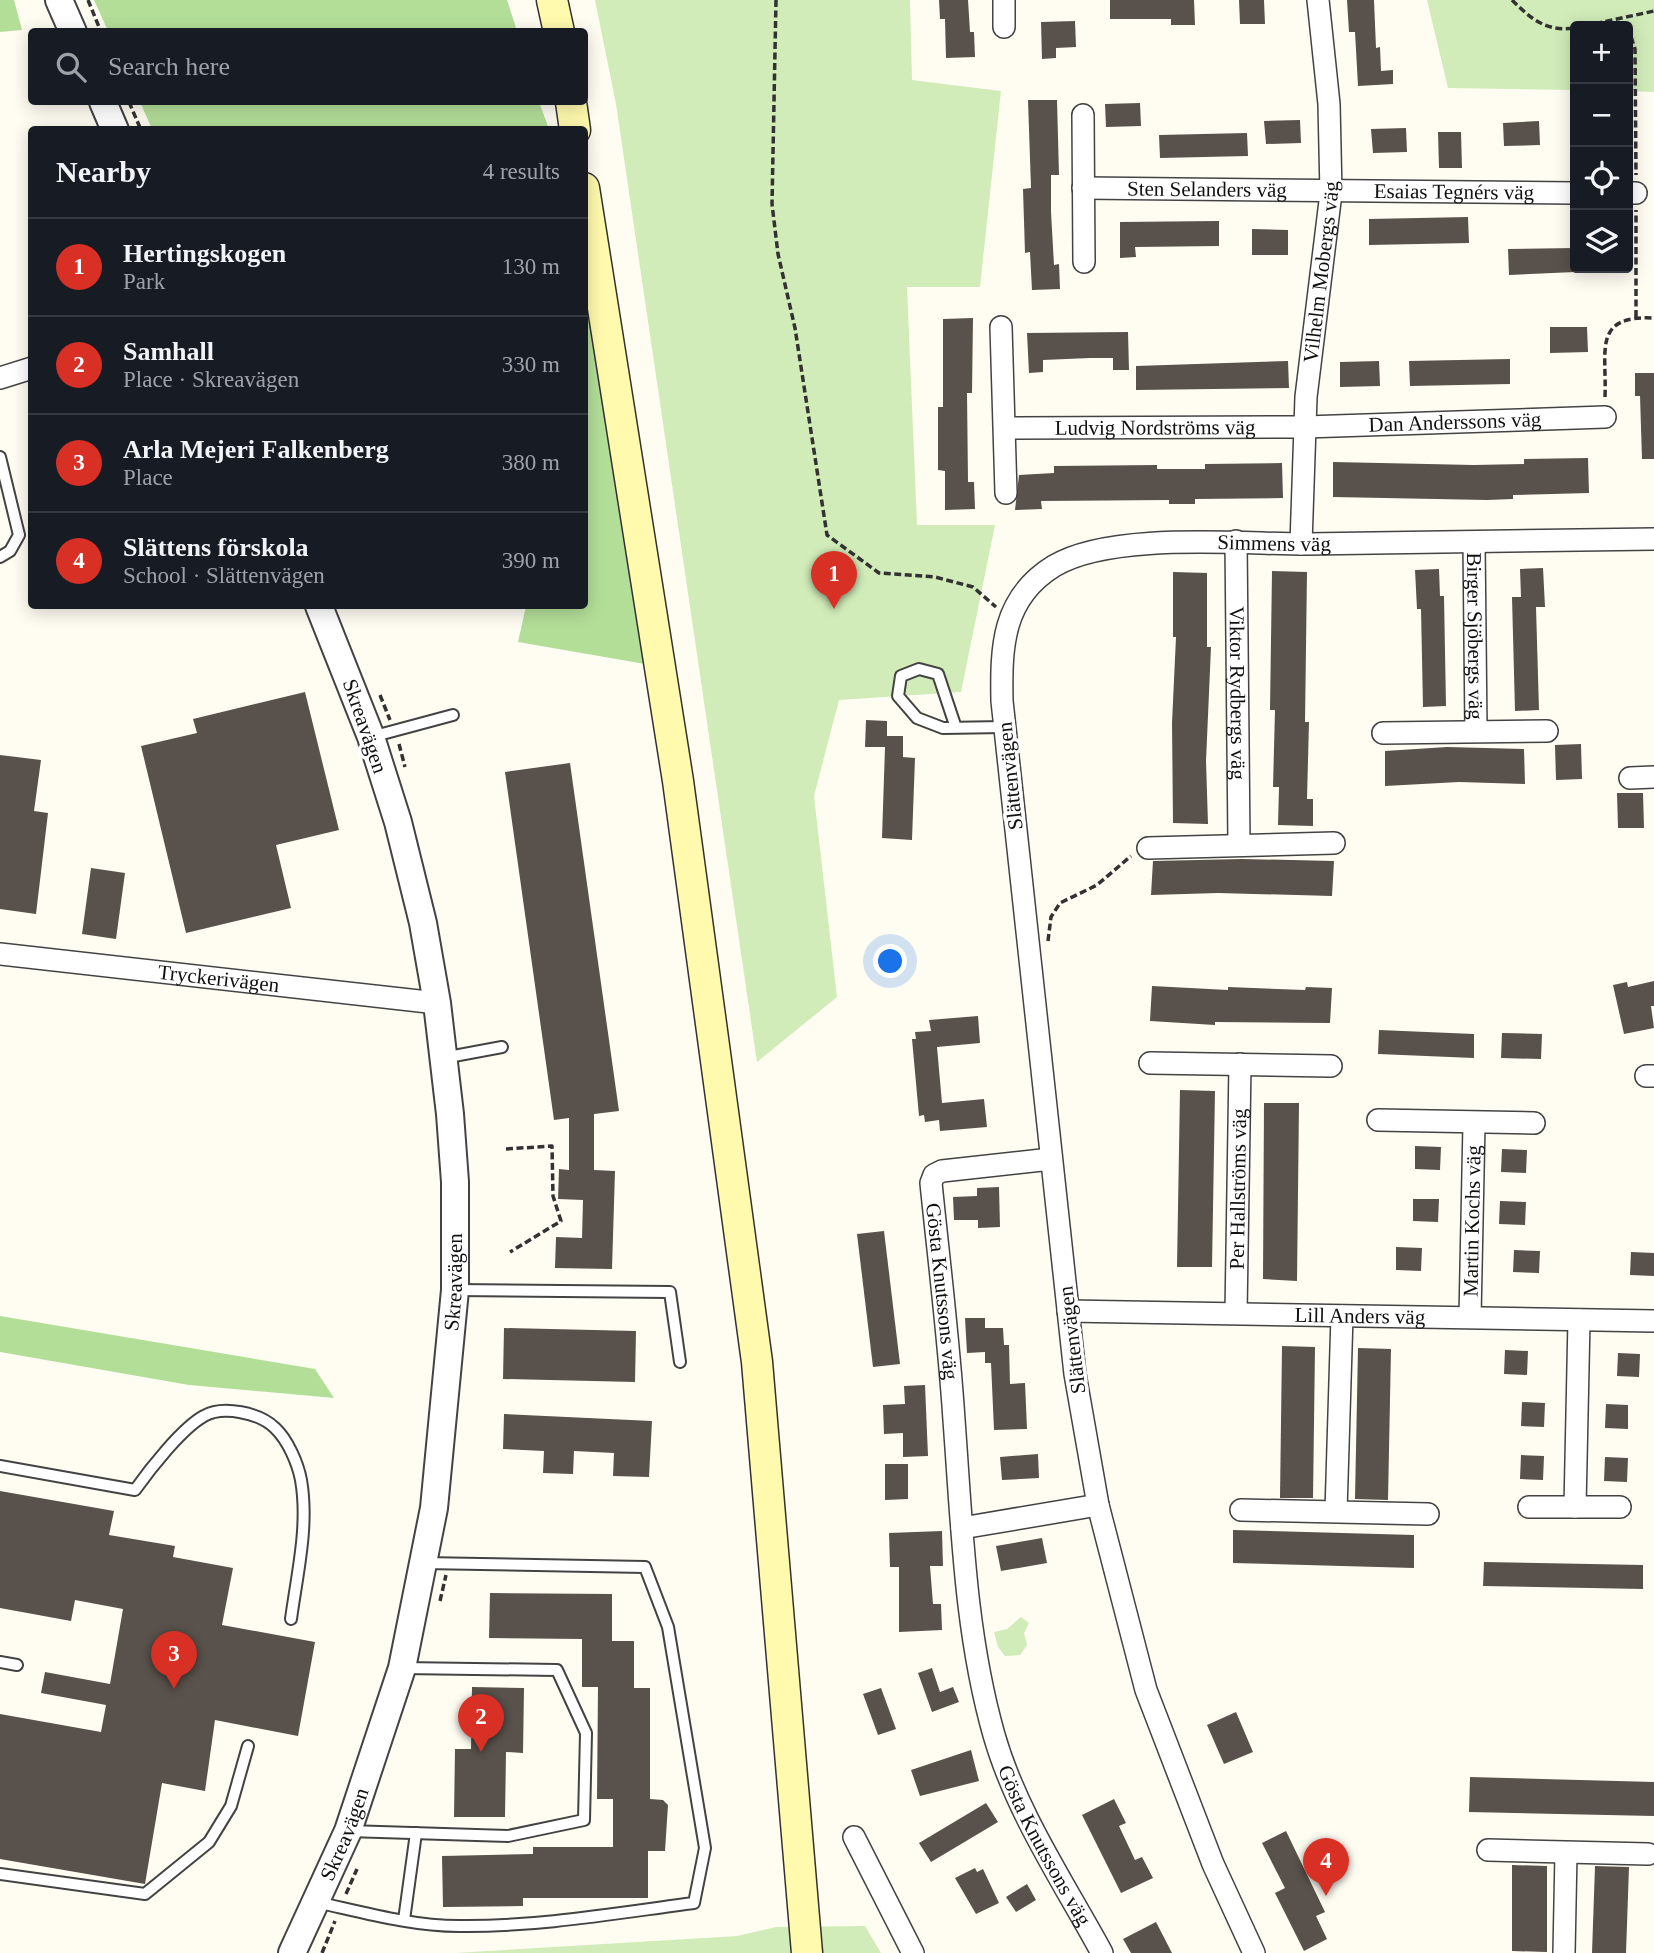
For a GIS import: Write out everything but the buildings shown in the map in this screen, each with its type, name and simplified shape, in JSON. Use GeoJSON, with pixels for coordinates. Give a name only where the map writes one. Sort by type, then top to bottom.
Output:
{"type":"FeatureCollection","features":[{"type":"Feature","properties":{"kind":"main road"},"geometry":{"type":"LineString","coordinates":[[552,0],[558,28]]}},
{"type":"Feature","properties":{"kind":"main road"},"geometry":{"type":"LineString","coordinates":[[571,105],[574,126]]}},
{"type":"Feature","properties":{"kind":"main road"},"geometry":{"type":"LineString","coordinates":[[588,213],[678,781],[757,1362],[807,1953]]}},
{"type":"Feature","properties":{"kind":"street"},"geometry":{"type":"LineString","coordinates":[[59,0],[71,28]]}},
{"type":"Feature","properties":{"kind":"street"},"geometry":{"type":"LineString","coordinates":[[1004,0],[1004,27]]}},
{"type":"Feature","properties":{"kind":"street","name":"Vilhelm Mobergs väg"},"geometry":{"type":"LineString","coordinates":[[1301,544],[1305,427],[1331,193],[1329,104],[1318,0]]}},
{"type":"Feature","properties":{"kind":"street"},"geometry":{"type":"LineString","coordinates":[[104,105],[113,126]]}},
{"type":"Feature","properties":{"kind":"street"},"geometry":{"type":"LineString","coordinates":[[1083,115],[1084,262]]}},
{"type":"Feature","properties":{"kind":"street","name":"Sten Selanders väg"},"geometry":{"type":"LineString","coordinates":[[1083,188],[1331,193]]}},
{"type":"Feature","properties":{"kind":"street","name":"Esaias Tegnérs väg"},"geometry":{"type":"LineString","coordinates":[[1331,193],[1570,193]]}},
{"type":"Feature","properties":{"kind":"street"},"geometry":{"type":"LineString","coordinates":[[1001,327],[1006,493]]}},
{"type":"Feature","properties":{"kind":"street"},"geometry":{"type":"LineString","coordinates":[[0,378],[28,369]]}},
{"type":"Feature","properties":{"kind":"street","name":"Dan Anderssons väg"},"geometry":{"type":"LineString","coordinates":[[1305,427],[1605,417]]}},
{"type":"Feature","properties":{"kind":"street","name":"Ludvig Nordströms väg"},"geometry":{"type":"LineString","coordinates":[[1005,428],[1305,427]]}},
{"type":"Feature","properties":{"kind":"street","name":"Simmens väg"},"geometry":{"type":"LineString","coordinates":[[1002,701],[1001,647],[1008,618],[1027,590],[1053,567],[1086,552],[1236,541],[1301,544],[1654,539]]}},
{"type":"Feature","properties":{"kind":"street","name":"Viktor Rydbergs väg"},"geometry":{"type":"LineString","coordinates":[[1236,541],[1239,844]]}},
{"type":"Feature","properties":{"kind":"street","name":"Birger Sjöbergs väg"},"geometry":{"type":"LineString","coordinates":[[1474,542],[1476,732]]}},
{"type":"Feature","properties":{"kind":"street","name":"Skreavägen"},"geometry":{"type":"LineString","coordinates":[[292,1953],[328,1905],[348,1831],[435,1563],[434,1508],[455,1290],[455,1182],[437,1003],[423,923],[398,822],[383,734],[320,609]]}},
{"type":"Feature","properties":{"kind":"street","name":"Slättenvägen"},"geometry":{"type":"LineString","coordinates":[[1002,701],[1075,1374],[1098,1505],[1146,1690],[1213,1864],[1254,1953]]}},
{"type":"Feature","properties":{"kind":"street","name":"Birger Sjöbergs väg"},"geometry":{"type":"LineString","coordinates":[[1383,733],[1548,730]]}},
{"type":"Feature","properties":{"kind":"street"},"geometry":{"type":"LineString","coordinates":[[1630,778],[1654,777]]}},
{"type":"Feature","properties":{"kind":"street"},"geometry":{"type":"LineString","coordinates":[[1148,848],[1334,843]]}},
{"type":"Feature","properties":{"kind":"street","name":"Tryckerivägen"},"geometry":{"type":"LineString","coordinates":[[0,954],[437,1003]]}},
{"type":"Feature","properties":{"kind":"street"},"geometry":{"type":"LineString","coordinates":[[1150,1063],[1331,1066]]}},
{"type":"Feature","properties":{"kind":"street","name":"Per Hallströms väg"},"geometry":{"type":"LineString","coordinates":[[1236,1313],[1240,1064]]}},
{"type":"Feature","properties":{"kind":"street","name":"Martin Kochs väg"},"geometry":{"type":"LineString","coordinates":[[1378,1120],[1534,1124]]}},
{"type":"Feature","properties":{"kind":"street","name":"Martin Kochs väg"},"geometry":{"type":"LineString","coordinates":[[1470,1317],[1474,1124]]}},
{"type":"Feature","properties":{"kind":"street","name":"Gösta Knutssons väg"},"geometry":{"type":"LineString","coordinates":[[1051,1158],[942,1171],[934,1175],[931,1183],[971,1627],[995,1736],[1033,1826],[1102,1953]]}},
{"type":"Feature","properties":{"kind":"street","name":"Lill Anders väg"},"geometry":{"type":"LineString","coordinates":[[1068,1311],[1654,1321]]}},
{"type":"Feature","properties":{"kind":"street"},"geometry":{"type":"LineString","coordinates":[[1336,1511],[1342,1316]]}},
{"type":"Feature","properties":{"kind":"street"},"geometry":{"type":"LineString","coordinates":[[1576,1507],[1579,1320]]}},
{"type":"Feature","properties":{"kind":"street"},"geometry":{"type":"LineString","coordinates":[[962,1528],[1098,1505]]}},
{"type":"Feature","properties":{"kind":"street"},"geometry":{"type":"LineString","coordinates":[[1529,1507],[1620,1507]]}},
{"type":"Feature","properties":{"kind":"street"},"geometry":{"type":"LineString","coordinates":[[1241,1510],[1428,1514]]}},
{"type":"Feature","properties":{"kind":"street"},"geometry":{"type":"LineString","coordinates":[[854,1837],[913,1953]]}},
{"type":"Feature","properties":{"kind":"street"},"geometry":{"type":"LineString","coordinates":[[1488,1850],[1648,1854]]}},
{"type":"Feature","properties":{"kind":"street"},"geometry":{"type":"LineString","coordinates":[[1564,1953],[1566,1853]]}},
{"type":"Feature","properties":{"kind":"lane"},"geometry":{"type":"LineString","coordinates":[[0,457],[19,535],[10,551],[0,557]]}},
{"type":"Feature","properties":{"kind":"lane"},"geometry":{"type":"LineString","coordinates":[[956,728],[938,674],[919,668],[901,676],[898,696],[917,718],[943,728],[956,728],[1004,727]]}},
{"type":"Feature","properties":{"kind":"lane"},"geometry":{"type":"LineString","coordinates":[[383,734],[453,715]]}},
{"type":"Feature","properties":{"kind":"lane"},"geometry":{"type":"LineString","coordinates":[[443,1058],[502,1047]]}},
{"type":"Feature","properties":{"kind":"lane"},"geometry":{"type":"LineString","coordinates":[[455,1290],[670,1292],[680,1362]]}},
{"type":"Feature","properties":{"kind":"lane"},"geometry":{"type":"LineString","coordinates":[[0,1466],[135,1490],[156,1460],[205,1415],[227,1411],[249,1414],[275,1427],[290,1451],[300,1478],[304,1517],[291,1619]]}},
{"type":"Feature","properties":{"kind":"lane"},"geometry":{"type":"LineString","coordinates":[[328,1905],[404,1920],[458,1926],[576,1918],[694,1903],[705,1848],[668,1627],[645,1567],[435,1563]]}},
{"type":"Feature","properties":{"kind":"lane"},"geometry":{"type":"LineString","coordinates":[[0,1662],[18,1665]]}},
{"type":"Feature","properties":{"kind":"lane"},"geometry":{"type":"LineString","coordinates":[[348,1831],[508,1836],[584,1820],[586,1733],[558,1670],[402,1668]]}},
{"type":"Feature","properties":{"kind":"lane"},"geometry":{"type":"LineString","coordinates":[[0,1874],[145,1894],[209,1842],[230,1805],[248,1746]]}},
{"type":"Feature","properties":{"kind":"lane"},"geometry":{"type":"LineString","coordinates":[[404,1920],[416,1833]]}},
{"type":"Feature","properties":{"kind":"path"},"geometry":{"type":"LineString","coordinates":[[88,0],[99,28]]}},
{"type":"Feature","properties":{"kind":"path"},"geometry":{"type":"LineString","coordinates":[[776,0],[772,204],[778,254],[795,328],[827,535],[879,573],[935,577],[973,587],[1008,618]]}},
{"type":"Feature","properties":{"kind":"path"},"geometry":{"type":"LineString","coordinates":[[1512,0],[1533,21],[1558,30],[1570,29]]}},
{"type":"Feature","properties":{"kind":"path"},"geometry":{"type":"LineString","coordinates":[[1618,21],[1654,11]]}},
{"type":"Feature","properties":{"kind":"path"},"geometry":{"type":"LineString","coordinates":[[1633,43],[1633,147]]}},
{"type":"Feature","properties":{"kind":"path"},"geometry":{"type":"LineString","coordinates":[[130,105],[139,126]]}},
{"type":"Feature","properties":{"kind":"path"},"geometry":{"type":"LineString","coordinates":[[1633,210],[1636,317]]}},
{"type":"Feature","properties":{"kind":"path"},"geometry":{"type":"LineString","coordinates":[[1605,417],[1608,334],[1620,320],[1654,317]]}},
{"type":"Feature","properties":{"kind":"path"},"geometry":{"type":"LineString","coordinates":[[377,688],[383,734],[408,779]]}},
{"type":"Feature","properties":{"kind":"path"},"geometry":{"type":"LineString","coordinates":[[1047,950],[1055,909],[1097,885],[1132,855],[1148,848]]}},
{"type":"Feature","properties":{"kind":"path"},"geometry":{"type":"LineString","coordinates":[[506,1149],[552,1146],[553,1196],[561,1221],[510,1252]]}},
{"type":"Feature","properties":{"kind":"path"},"geometry":{"type":"LineString","coordinates":[[435,1563],[438,1606]]}},
{"type":"Feature","properties":{"kind":"path"},"geometry":{"type":"LineString","coordinates":[[322,1953],[328,1905],[359,1864]]}},
{"type":"Feature","properties":{"kind":"green space"},"geometry":{"type":"Polygon","coordinates":[[[0,0],[14,0],[22,30],[0,32],[0,0]]]}},
{"type":"Feature","properties":{"kind":"green space"},"geometry":{"type":"Polygon","coordinates":[[[94,0],[507,0],[516,28],[107,28],[94,0]]]}},
{"type":"Feature","properties":{"kind":"green space"},"geometry":{"type":"Polygon","coordinates":[[[595,0],[910,0],[912,80],[1001,91],[980,287],[907,287],[917,525],[995,525],[961,692],[839,700],[814,796],[837,997],[757,1062],[616,104],[595,0]]]}},
{"type":"Feature","properties":{"kind":"green space"},"geometry":{"type":"Polygon","coordinates":[[[1427,0],[1654,0],[1654,92],[1633,91],[1633,21],[1570,21],[1570,90],[1448,88],[1427,0]]]}},
{"type":"Feature","properties":{"kind":"green space"},"geometry":{"type":"Polygon","coordinates":[[[141,105],[540,105],[548,126],[151,126],[141,105]]]}},
{"type":"Feature","properties":{"kind":"green space"},"geometry":{"type":"Polygon","coordinates":[[[588,303],[645,664],[518,642],[525,609],[588,609],[588,303]]]}},
{"type":"Feature","properties":{"kind":"green space"},"geometry":{"type":"Polygon","coordinates":[[[0,1316],[315,1369],[334,1398],[189,1385],[0,1352],[0,1316]]]}},
{"type":"Feature","properties":{"kind":"green space"},"geometry":{"type":"Polygon","coordinates":[[[1021,1617],[1029,1623],[1024,1633],[1027,1645],[1020,1655],[1005,1656],[998,1647],[994,1632],[1007,1629],[1021,1617]]]}},
{"type":"Feature","properties":{"kind":"green space"},"geometry":{"type":"Polygon","coordinates":[[[865,1926],[881,1953],[455,1953],[737,1936],[776,1927],[865,1926]]]}},
{"type":"Feature","properties":{"kind":"place","name":"Hertingskogen"},"geometry":{"type":"Point","coordinates":[834,609]}},
{"type":"Feature","properties":{"kind":"place","name":"Arla Mejeri Falkenberg"},"geometry":{"type":"Point","coordinates":[174,1689]}},
{"type":"Feature","properties":{"kind":"place","name":"Samhall"},"geometry":{"type":"Point","coordinates":[481,1752]}},
{"type":"Feature","properties":{"kind":"place","name":"Slättens förskola"},"geometry":{"type":"Point","coordinates":[1326,1896]}}]}
